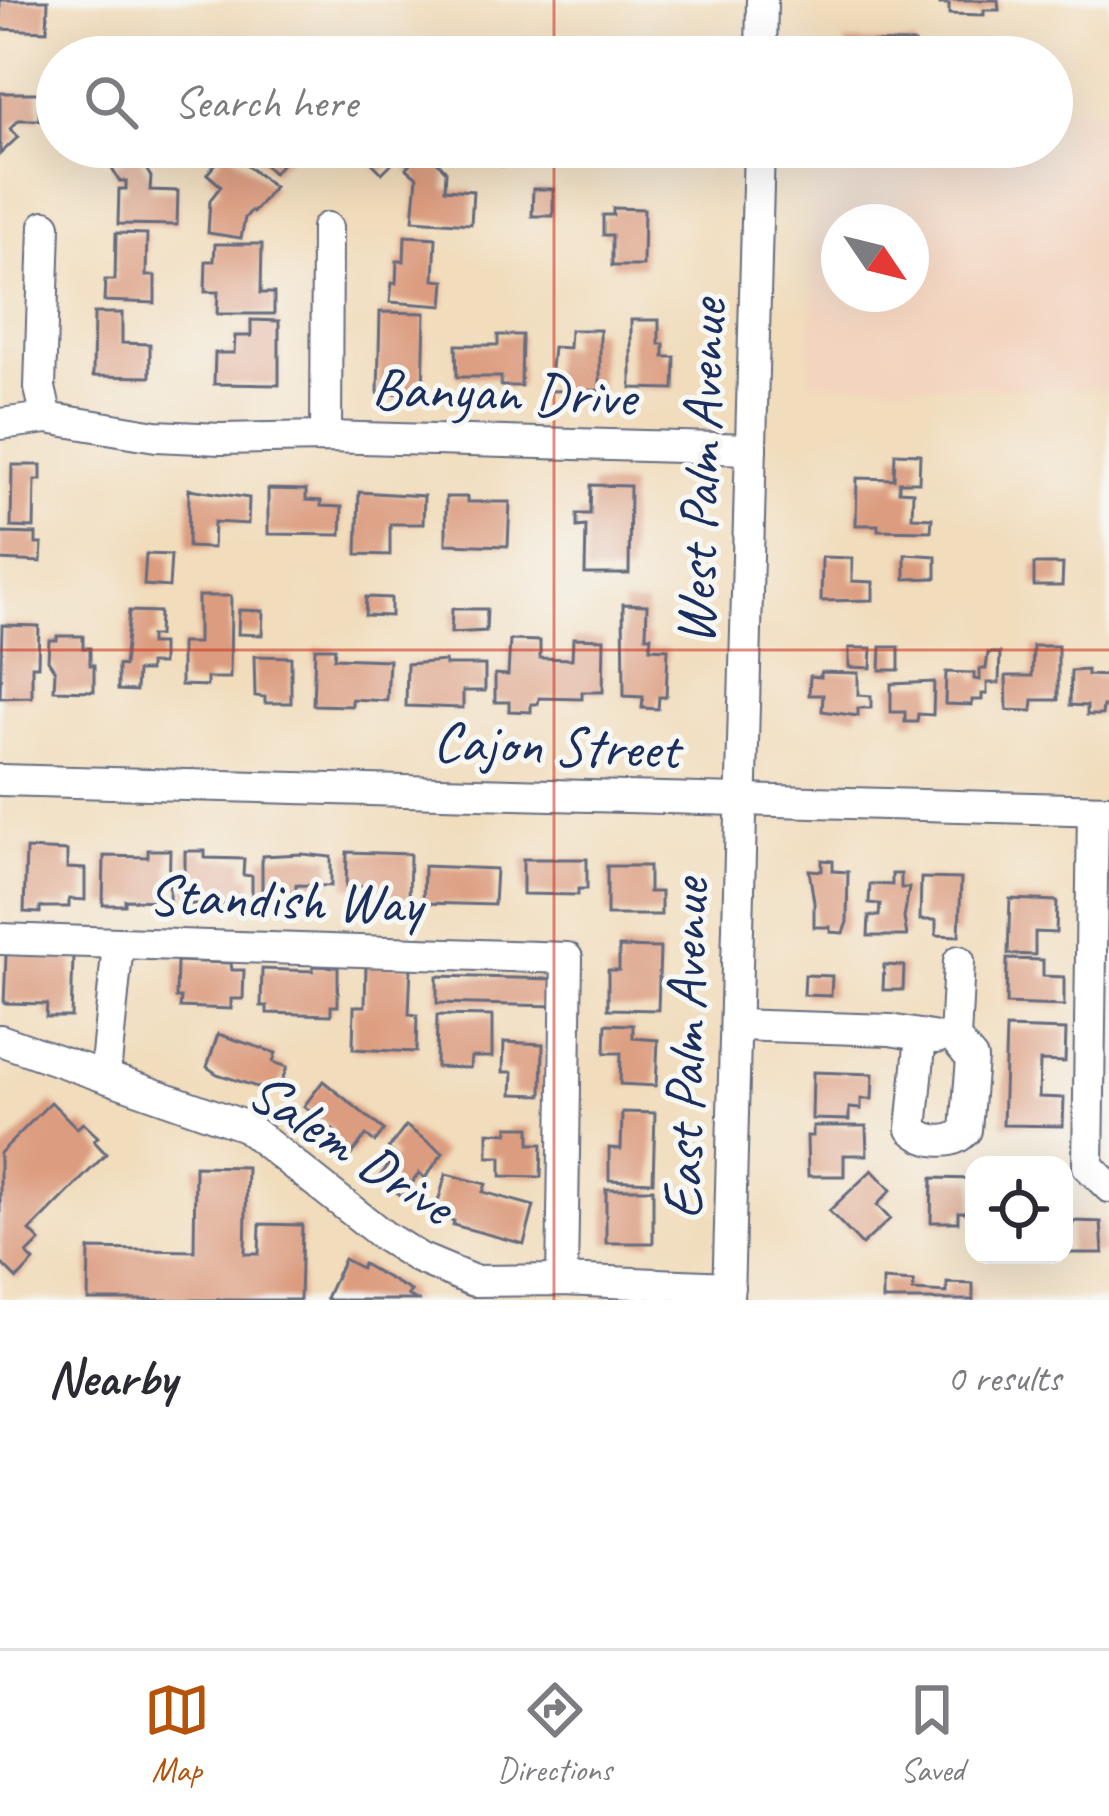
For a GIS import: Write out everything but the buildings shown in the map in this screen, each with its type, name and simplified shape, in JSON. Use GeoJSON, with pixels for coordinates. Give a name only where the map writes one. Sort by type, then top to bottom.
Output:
{"type":"FeatureCollection","features":[{"type":"Feature","properties":{"kind":"street"},"geometry":{"type":"LineString","coordinates":[[761,36],[762,0]]}},
{"type":"Feature","properties":{"kind":"street","name":"West Palm Avenue"},"geometry":{"type":"LineString","coordinates":[[740,801],[759,168]]}},
{"type":"Feature","properties":{"kind":"street"},"geometry":{"type":"LineString","coordinates":[[45,226],[40,388],[47,418]]}},
{"type":"Feature","properties":{"kind":"street","name":"Banyan Drive"},"geometry":{"type":"LineString","coordinates":[[326,228],[326,437]]}},
{"type":"Feature","properties":{"kind":"street","name":"Banyan Drive"},"geometry":{"type":"LineString","coordinates":[[0,424],[47,418],[156,436],[221,440],[326,437],[752,449]]}},
{"type":"Feature","properties":{"kind":"street","name":"Cajon Street"},"geometry":{"type":"LineString","coordinates":[[0,780],[1101,810]]}},
{"type":"Feature","properties":{"kind":"street","name":"East Palm Avenue"},"geometry":{"type":"LineString","coordinates":[[729,1293],[740,801]]}},
{"type":"Feature","properties":{"kind":"street"},"geometry":{"type":"LineString","coordinates":[[1101,810],[1088,1166],[1109,1187]]}},
{"type":"Feature","properties":{"kind":"street","name":"Standish Way"},"geometry":{"type":"LineString","coordinates":[[0,939],[567,958],[562,1280]]}},
{"type":"Feature","properties":{"kind":"street"},"geometry":{"type":"LineString","coordinates":[[105,1075],[118,944]]}},
{"type":"Feature","properties":{"kind":"street"},"geometry":{"type":"LineString","coordinates":[[921,1036],[912,1129],[922,1137],[956,1140],[966,1130],[972,1059],[955,1039],[958,961]]}},
{"type":"Feature","properties":{"kind":"street"},"geometry":{"type":"LineString","coordinates":[[736,1025],[890,1030],[955,1039]]}},
{"type":"Feature","properties":{"kind":"street","name":"Salem Drive"},"geometry":{"type":"LineString","coordinates":[[0,1040],[245,1126],[383,1236],[474,1291]]}},
{"type":"Feature","properties":{"kind":"street"},"geometry":{"type":"LineString","coordinates":[[474,1291],[562,1280],[729,1293]]}},
{"type":"Feature","properties":{"kind":"shaded area"},"geometry":{"type":"Polygon","coordinates":[[[1073,109],[1109,110],[1109,390],[810,382],[815,168],[1073,168],[1073,109]]]}}]}
